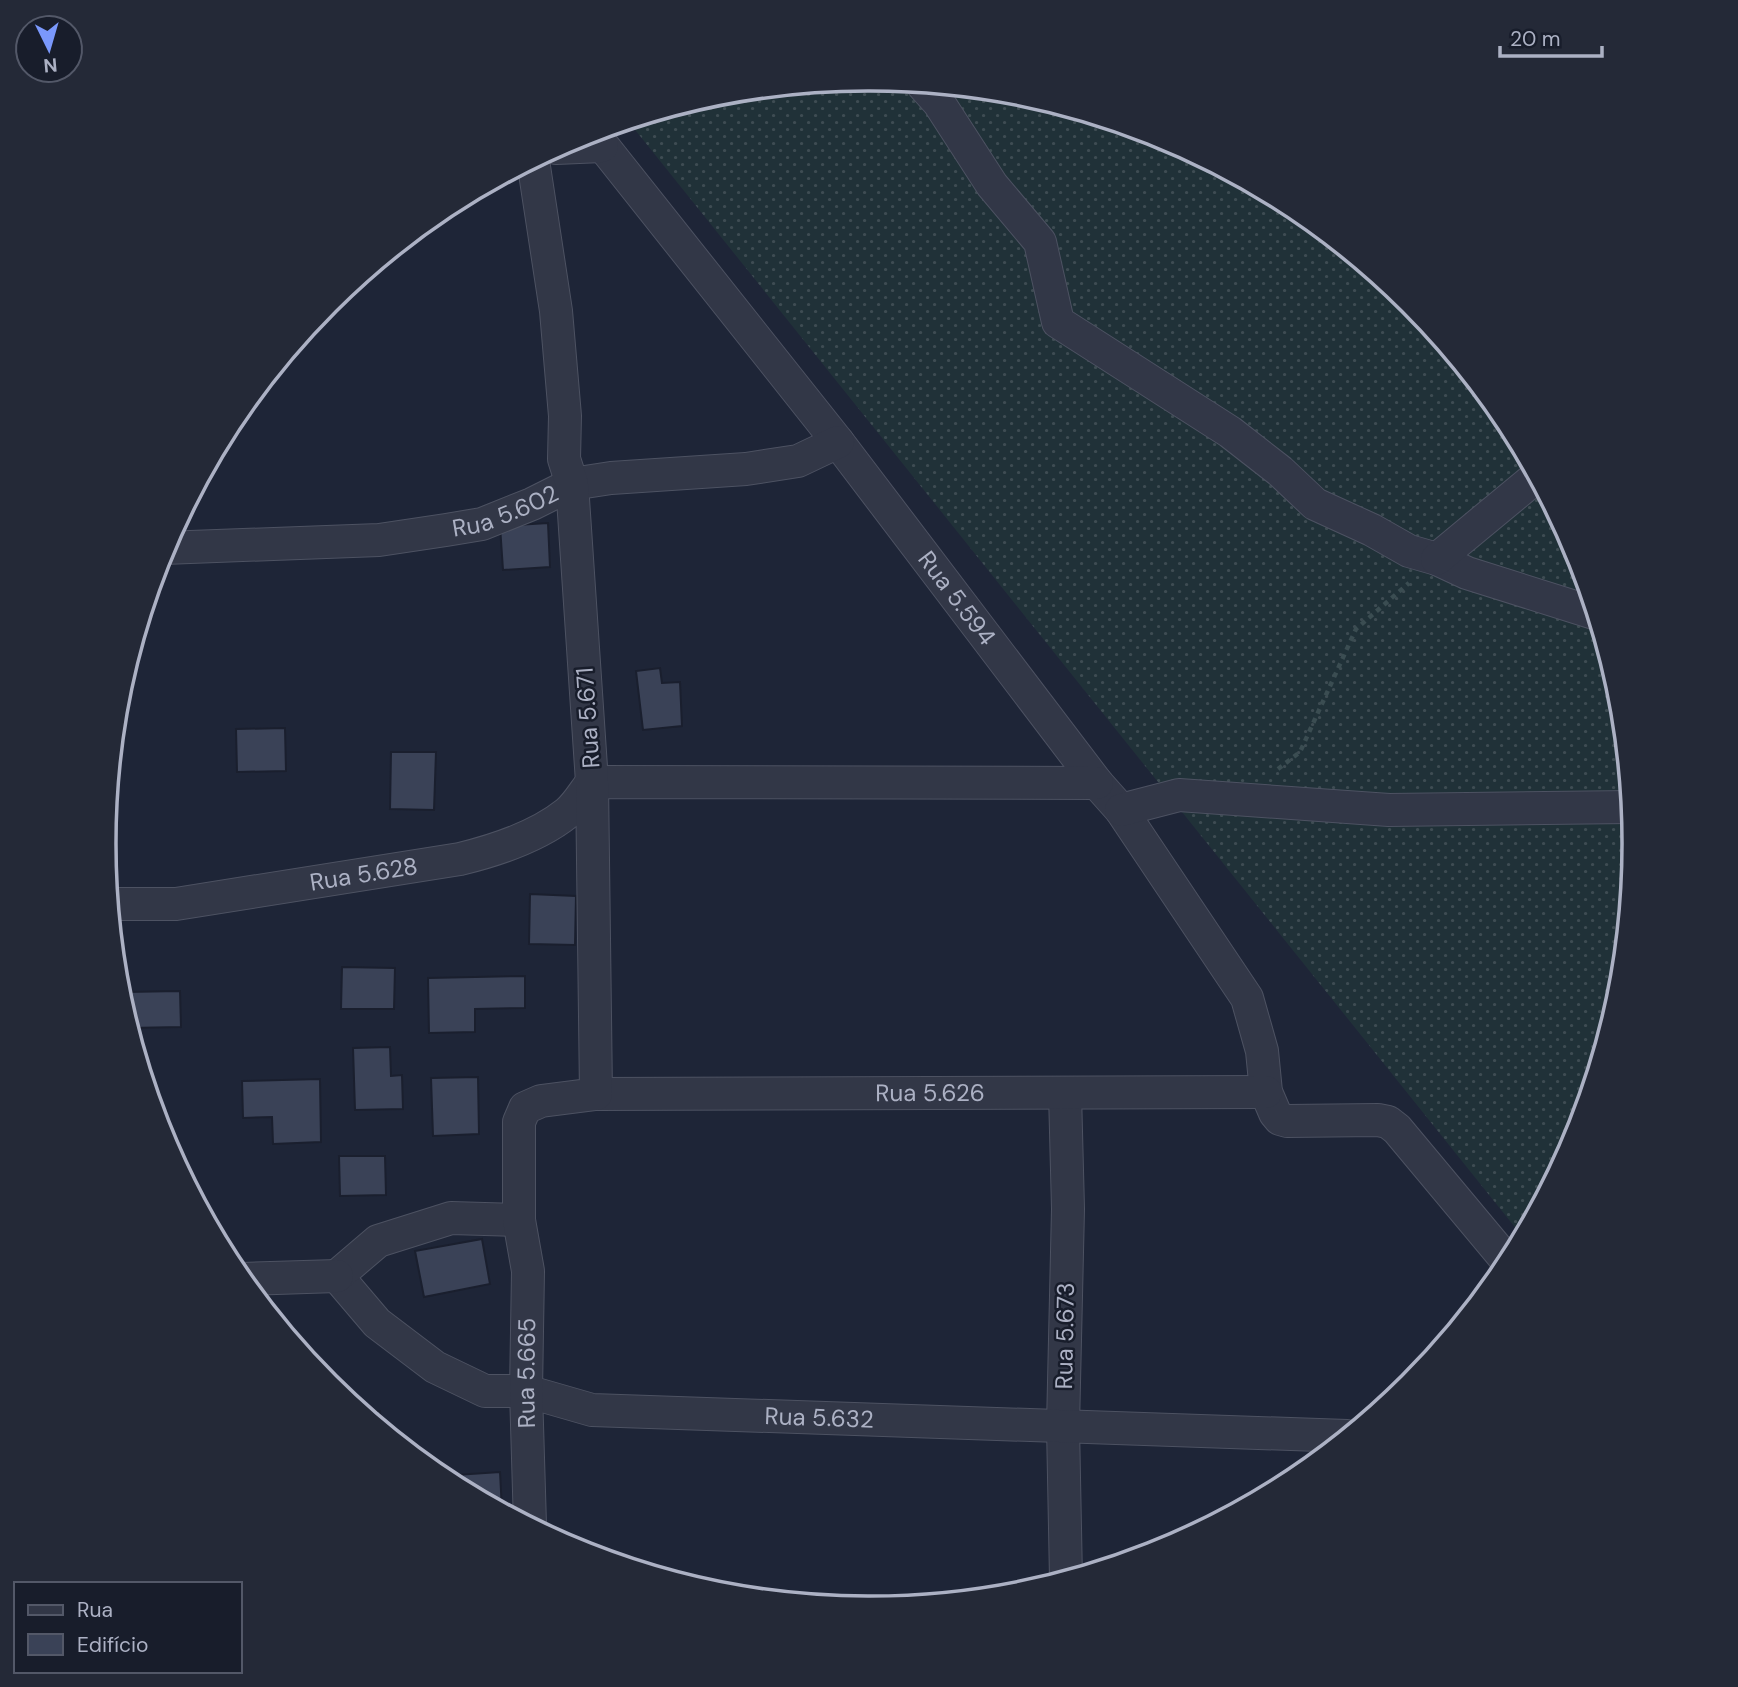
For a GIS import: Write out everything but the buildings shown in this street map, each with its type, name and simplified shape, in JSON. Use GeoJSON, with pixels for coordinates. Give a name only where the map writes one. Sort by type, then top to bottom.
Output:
{"type":"FeatureCollection","features":[{"type":"Feature","properties":{"kind":"street"},"geometry":{"type":"LineString","coordinates":[[931,94],[992,185],[1040,242],[1058,322],[1230,432],[1280,471],[1315,504],[1372,530],[1409,551],[1437,559],[1467,573],[1584,610]]}},
{"type":"Feature","properties":{"kind":"street","name":"Rua 5.594"},"geometry":{"type":"LineString","coordinates":[[599,141],[838,442],[1097,783],[1121,810],[1247,998],[1262,1051],[1266,1092]]}},
{"type":"Feature","properties":{"kind":"street","name":"Rua 5.671"},"geometry":{"type":"LineString","coordinates":[[534,170],[556,311],[565,416],[565,459],[572,484],[592,782],[596,1094]]}},
{"type":"Feature","properties":{"kind":"street","name":"Rua 5.602"},"geometry":{"type":"LineString","coordinates":[[178,547],[379,540],[446,530],[482,524],[572,484],[611,478],[746,469],[798,461],[838,442]]}},
{"type":"Feature","properties":{"kind":"street"},"geometry":{"type":"LineString","coordinates":[[1437,559],[1529,483]]}},
{"type":"Feature","properties":{"kind":"street"},"geometry":{"type":"LineString","coordinates":[[592,782],[1097,783]]}},
{"type":"Feature","properties":{"kind":"street","name":"Rua 5.628"},"geometry":{"type":"LineString","coordinates":[[119,904],[176,904],[460,859],[496,850],[538,831],[569,812],[592,782]]}},
{"type":"Feature","properties":{"kind":"street"},"geometry":{"type":"LineString","coordinates":[[1121,810],[1179,795],[1389,810],[1621,807]]}},
{"type":"Feature","properties":{"kind":"street"},"geometry":{"type":"LineString","coordinates":[[1266,1092],[1280,1119],[1388,1122],[1397,1129],[1501,1253]]}},
{"type":"Feature","properties":{"kind":"street","name":"Rua 5.626"},"geometry":{"type":"LineString","coordinates":[[596,1094],[1266,1092]]}},
{"type":"Feature","properties":{"kind":"street","name":"Rua 5.673"},"geometry":{"type":"LineString","coordinates":[[1065,1093],[1068,1209],[1063,1426],[1066,1569]]}},
{"type":"Feature","properties":{"kind":"street"},"geometry":{"type":"LineString","coordinates":[[255,1279],[337,1276],[378,1241],[451,1218],[519,1220],[519,1122],[525,1108],[541,1101],[596,1094]]}},
{"type":"Feature","properties":{"kind":"street","name":"Rua 5.665"},"geometry":{"type":"LineString","coordinates":[[519,1220],[528,1271],[526,1391],[530,1515]]}},
{"type":"Feature","properties":{"kind":"street","name":"Rua 5.632"},"geometry":{"type":"LineString","coordinates":[[337,1276],[377,1323],[435,1367],[485,1391],[526,1391],[592,1410],[1333,1435]]}},
{"type":"Feature","properties":{"kind":"path"},"geometry":{"type":"LineString","coordinates":[[1238,799],[1300,752],[1356,629],[1437,559]]}},
{"type":"Feature","properties":{"kind":"shaded area"},"geometry":{"type":"Polygon","coordinates":[[[869,91],[967,97],[1016,105],[1111,131],[1202,169],[1287,218],[1365,278],[1401,311],[1466,385],[1521,467],[1544,511],[1582,602],[1607,697],[1620,794],[1620,893],[1615,942],[1596,1038],[1564,1131],[1516,1228],[634,129],[722,105],[771,97],[869,91]]]}}]}
